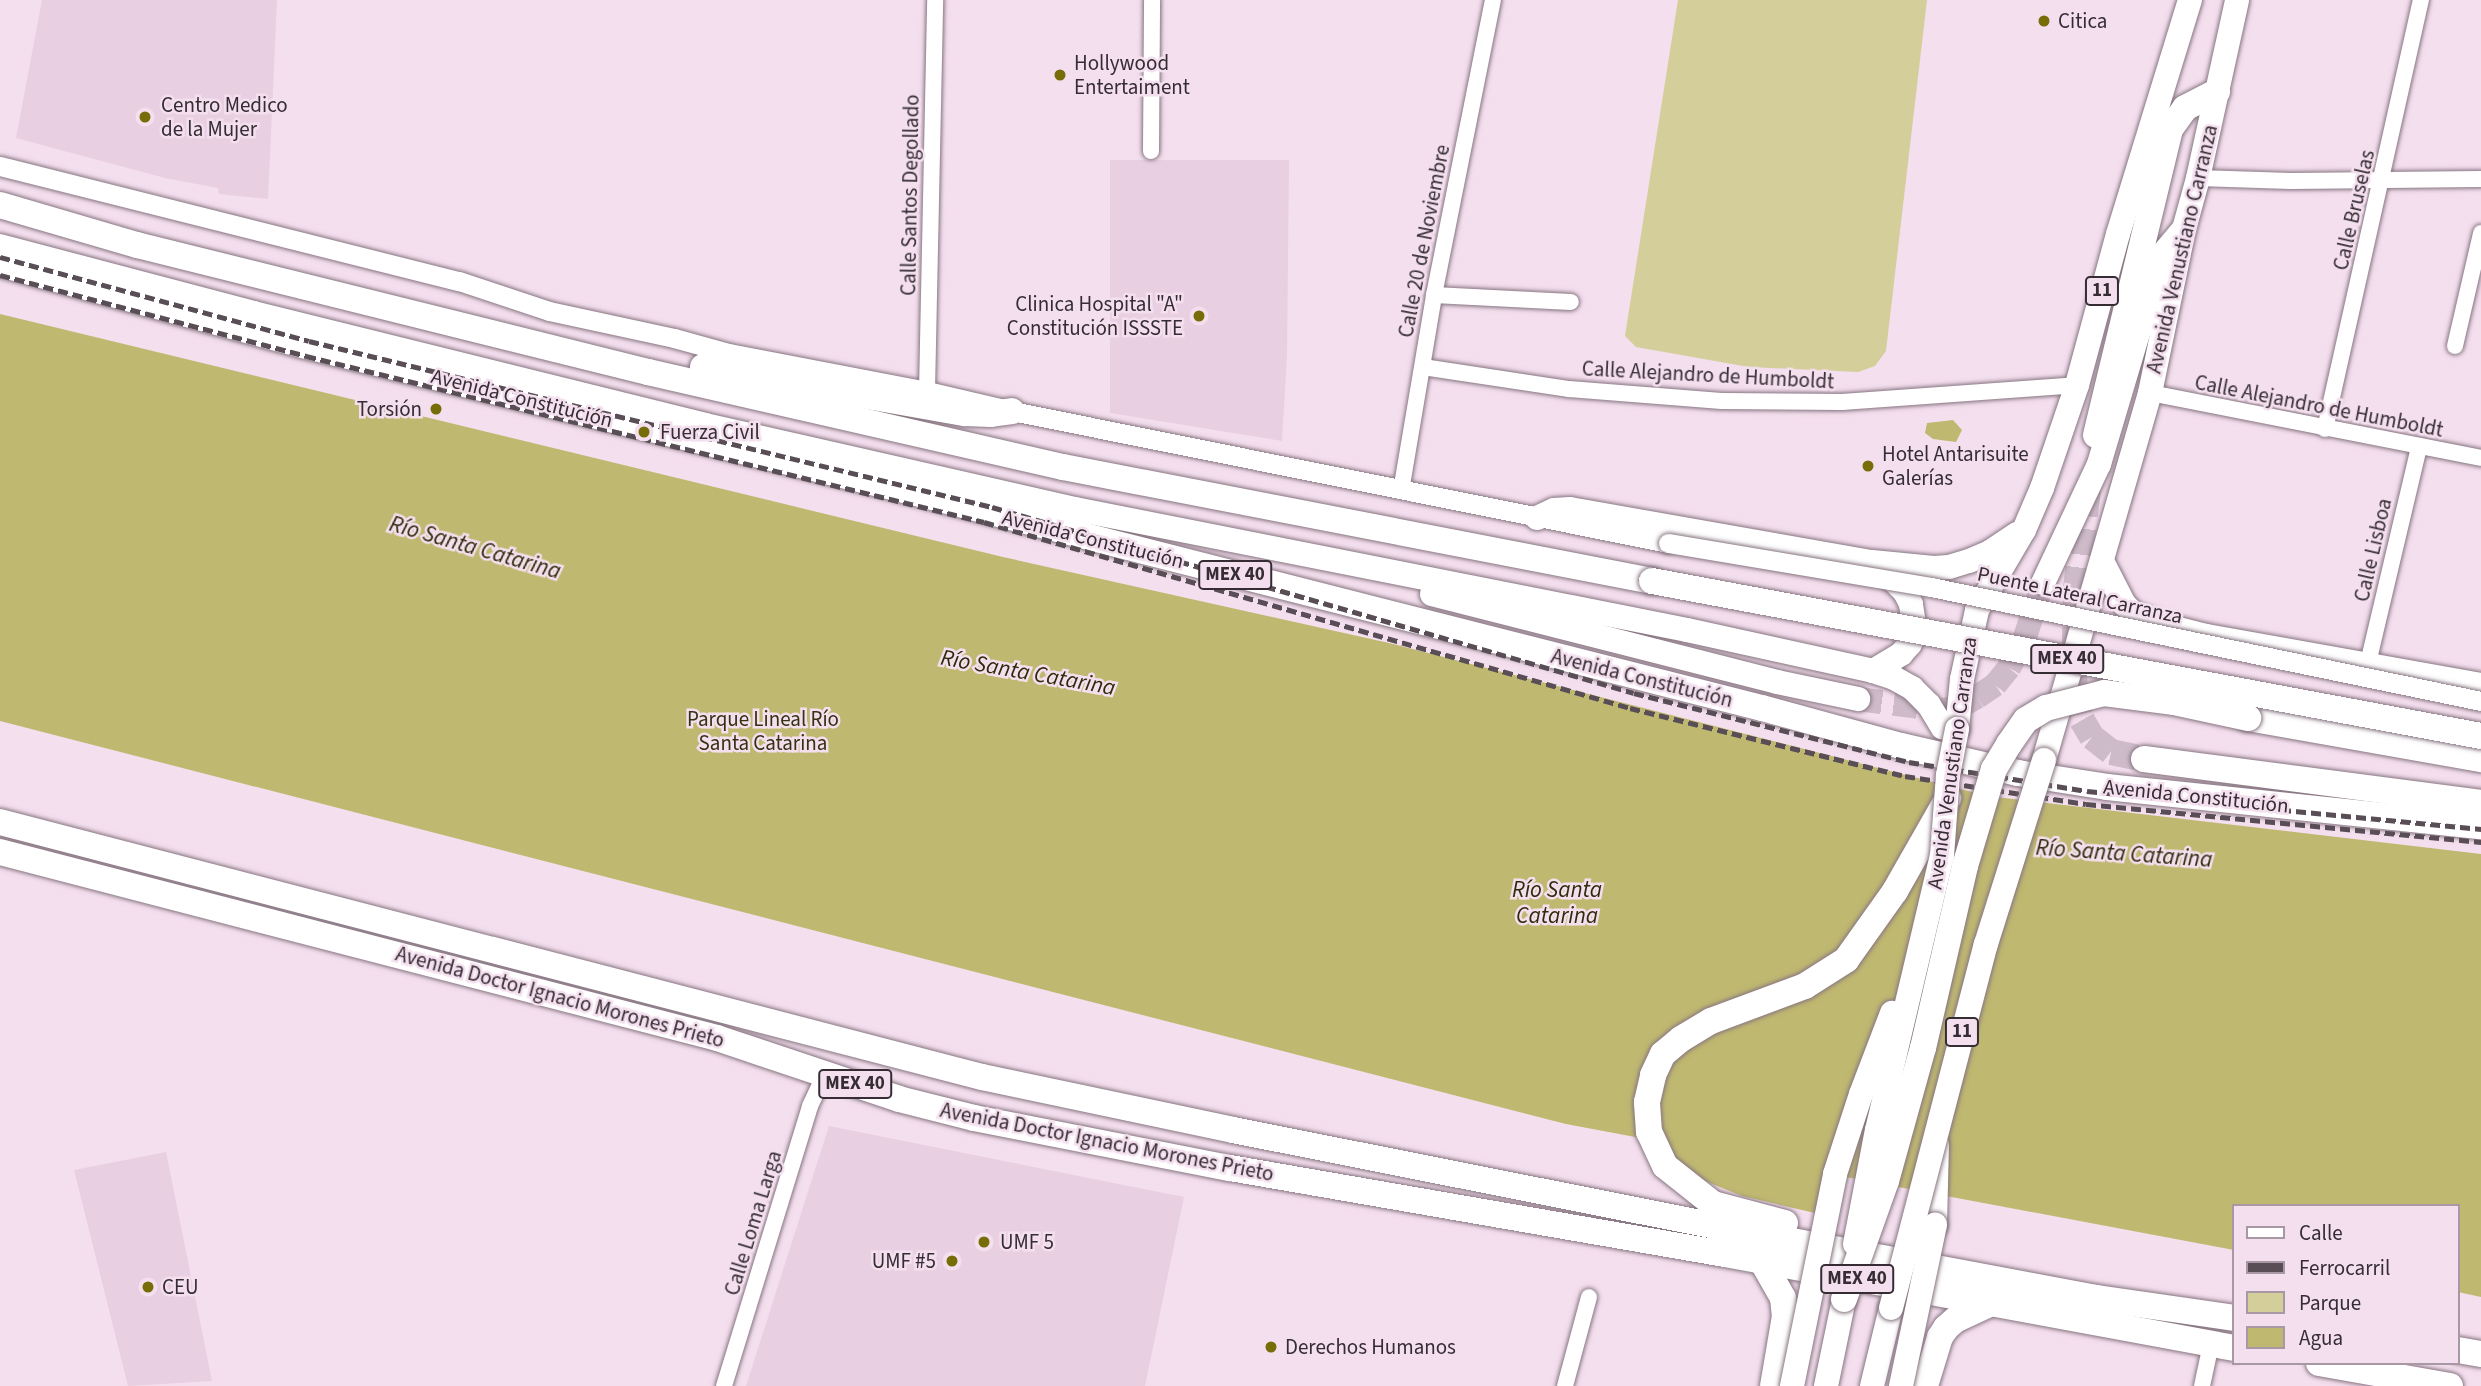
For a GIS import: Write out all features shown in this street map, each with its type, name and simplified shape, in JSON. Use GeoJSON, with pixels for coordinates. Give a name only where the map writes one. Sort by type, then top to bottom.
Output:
{"type":"FeatureCollection","features":[{"type":"Feature","properties":{"kind":"highway"},"geometry":{"type":"LineString","coordinates":[[2096,435],[2170,129],[2185,108],[2217,92]]}},
{"type":"Feature","properties":{"kind":"highway","name":"MEX 40"},"geometry":{"type":"LineString","coordinates":[[0,205],[137,245],[648,372],[1063,467],[1652,581],[2481,736]]}},
{"type":"Feature","properties":{"kind":"highway","name":"Avenida Constitución"},"geometry":{"type":"LineString","coordinates":[[0,264],[303,345],[904,490],[1762,708],[1901,746],[2018,773],[2120,788],[2481,826]]}},
{"type":"Feature","properties":{"kind":"highway"},"geometry":{"type":"LineString","coordinates":[[648,372],[670,365],[697,366],[965,413],[1012,411]]}},
{"type":"Feature","properties":{"kind":"highway"},"geometry":{"type":"LineString","coordinates":[[1844,1300],[1886,1181],[1923,1048],[1965,866],[1994,769],[2026,720],[2046,708],[2104,693],[2174,702],[2248,718],[2481,759]]}},
{"type":"Feature","properties":{"kind":"highway"},"geometry":{"type":"LineString","coordinates":[[2356,738],[2481,772]]}},
{"type":"Feature","properties":{"kind":"highway"},"geometry":{"type":"LineString","coordinates":[[2144,759],[2481,803]]}},
{"type":"Feature","properties":{"kind":"highway"},"geometry":{"type":"LineString","coordinates":[[1948,786],[1895,891],[1846,960],[1805,986],[1711,1021],[1681,1039],[1663,1055],[1653,1075],[1647,1102],[1649,1132],[1665,1166],[1675,1177],[1713,1203],[1773,1220],[2060,1276],[2232,1316]]}},
{"type":"Feature","properties":{"kind":"highway","name":"Avenida Doctor Ignacio Morones Prieto"},"geometry":{"type":"LineString","coordinates":[[0,822],[982,1077],[1781,1239],[2096,1298],[2232,1316]]}},
{"type":"Feature","properties":{"kind":"highway","name":"Avenida Doctor Ignacio Morones Prieto"},"geometry":{"type":"LineString","coordinates":[[0,852],[717,1038],[899,1099],[974,1118],[1230,1168],[1762,1261],[2223,1346]]}},
{"type":"Feature","properties":{"kind":"highway"},"geometry":{"type":"LineString","coordinates":[[1762,1261],[1783,1298],[1785,1316],[1773,1386]]}},
{"type":"Feature","properties":{"kind":"highway"},"geometry":{"type":"LineString","coordinates":[[1925,1386],[1940,1337],[1946,1328],[1968,1313],[1989,1304]]}},
{"type":"Feature","properties":{"kind":"highway"},"geometry":{"type":"LineString","coordinates":[[2460,1350],[2481,1354]]}},
{"type":"Feature","properties":{"kind":"highway"},"geometry":{"type":"LineString","coordinates":[[2330,1365],[2450,1386]]}},
{"type":"Feature","properties":{"kind":"main road","name":"Avenida Venustiano Carranza"},"geometry":{"type":"LineString","coordinates":[[1872,1386],[1986,944],[2044,760],[2150,393],[2184,229],[2198,178],[2237,0]]}},
{"type":"Feature","properties":{"kind":"main road","name":"Avenida Venustiano Carranza"},"geometry":{"type":"LineString","coordinates":[[1826,1386],[1877,1130],[1942,856],[1948,786],[1949,728],[1978,610],[2024,530],[2077,384],[2187,5]]}},
{"type":"Feature","properties":{"kind":"main road"},"geometry":{"type":"LineString","coordinates":[[2043,583],[2099,464],[2161,256],[2184,229]]}},
{"type":"Feature","properties":{"kind":"main road","name":"Avenida Constitución"},"geometry":{"type":"LineString","coordinates":[[0,246],[253,313],[719,428],[1074,509],[1674,627],[1873,671],[1912,688],[1949,728]]}},
{"type":"Feature","properties":{"kind":"main road"},"geometry":{"type":"LineString","coordinates":[[1537,518],[1554,510],[1570,509],[1872,562],[1949,567],[1990,552],[2024,530]]}},
{"type":"Feature","properties":{"kind":"main road"},"geometry":{"type":"LineString","coordinates":[[1283,551],[1494,612],[1858,699]]}},
{"type":"Feature","properties":{"kind":"main road"},"geometry":{"type":"LineString","coordinates":[[2102,561],[2123,604],[2147,620],[2206,636],[2481,685]]}},
{"type":"Feature","properties":{"kind":"main road"},"geometry":{"type":"LineString","coordinates":[[1872,562],[1905,592],[1915,616],[1909,644],[1892,661],[1873,671]]}},
{"type":"Feature","properties":{"kind":"main road"},"geometry":{"type":"LineString","coordinates":[[1792,1386],[1844,1141],[1902,988],[1918,963]]}},
{"type":"Feature","properties":{"kind":"main road"},"geometry":{"type":"LineString","coordinates":[[1901,1386],[1935,1225],[1937,1133]]}},
{"type":"Feature","properties":{"kind":"street","name":"Calle Santos Degollado"},"geometry":{"type":"LineString","coordinates":[[927,391],[935,0]]}},
{"type":"Feature","properties":{"kind":"street"},"geometry":{"type":"LineString","coordinates":[[1151,151],[1152,0]]}},
{"type":"Feature","properties":{"kind":"street","name":"Calle 20 de Noviembre"},"geometry":{"type":"LineString","coordinates":[[1401,491],[1434,295],[1493,0]]}},
{"type":"Feature","properties":{"kind":"street","name":"Calle Bruselas"},"geometry":{"type":"LineString","coordinates":[[2325,429],[2383,180],[2421,0]]}},
{"type":"Feature","properties":{"kind":"street"},"geometry":{"type":"LineString","coordinates":[[0,166],[459,281],[549,312],[674,338],[729,353],[927,391],[1012,411],[1537,518]]}},
{"type":"Feature","properties":{"kind":"street"},"geometry":{"type":"LineString","coordinates":[[2198,178],[2481,179]]}},
{"type":"Feature","properties":{"kind":"street"},"geometry":{"type":"LineString","coordinates":[[2455,346],[2481,233]]}},
{"type":"Feature","properties":{"kind":"street"},"geometry":{"type":"LineString","coordinates":[[1434,295],[1571,302]]}},
{"type":"Feature","properties":{"kind":"street","name":"Calle Alejandro de Humboldt"},"geometry":{"type":"LineString","coordinates":[[1423,367],[1569,389],[1722,401],[1842,402],[2077,384]]}},
{"type":"Feature","properties":{"kind":"street","name":"Calle Alejandro de Humboldt"},"geometry":{"type":"LineString","coordinates":[[2150,393],[2481,458]]}},
{"type":"Feature","properties":{"kind":"street","name":"Calle Lisboa"},"geometry":{"type":"LineString","coordinates":[[2368,663],[2419,447]]}},
{"type":"Feature","properties":{"kind":"street","name":"Puente Lateral Carranza"},"geometry":{"type":"LineString","coordinates":[[1537,518],[1931,587],[2481,701]]}},
{"type":"Feature","properties":{"kind":"street","name":"Calle Loma Larga"},"geometry":{"type":"LineString","coordinates":[[724,1386],[810,1106],[825,1074]]}},
{"type":"Feature","properties":{"kind":"street"},"geometry":{"type":"LineString","coordinates":[[1565,1386],[1589,1297]]}},
{"type":"Feature","properties":{"kind":"street"},"geometry":{"type":"LineString","coordinates":[[2202,1386],[2223,1346]]}},
{"type":"Feature","properties":{"kind":"street"},"geometry":{"type":"LineString","coordinates":[[2358,1370],[2391,1386]]}},
{"type":"Feature","properties":{"kind":"shaded area","name":"Centro Medico de la Mujer"},"geometry":{"type":"Polygon","coordinates":[[[42,0],[277,0],[268,199],[219,194],[218,188],[165,178],[16,138],[42,0]]]}},
{"type":"Feature","properties":{"kind":"shaded area","name":"Clinica Hospital \"A\" Constitución ISSSTE"},"geometry":{"type":"Polygon","coordinates":[[[1110,160],[1289,160],[1287,355],[1282,441],[1110,413],[1110,160]]]}},
{"type":"Feature","properties":{"kind":"shaded area","name":"UMF 5"},"geometry":{"type":"Polygon","coordinates":[[[829,1126],[1184,1197],[1145,1386],[746,1386],[829,1126]]]}},
{"type":"Feature","properties":{"kind":"shaded area","name":"CEU"},"geometry":{"type":"Polygon","coordinates":[[[166,1152],[212,1381],[128,1386],[74,1170],[166,1152]]]}},
{"type":"Feature","properties":{"kind":"green space"},"geometry":{"type":"Polygon","coordinates":[[[1678,0],[1927,0],[1886,351],[1875,366],[1858,372],[1749,367],[1636,347],[1625,336],[1678,0]]]}},
{"type":"Feature","properties":{"kind":"water","name":"Río Santa Catarina"},"geometry":{"type":"Polygon","coordinates":[[[0,314],[1003,557],[1389,643],[1988,796],[2481,854],[2481,1297],[2460,1292],[2460,1204],[2232,1204],[2232,1250],[1824,1173],[1815,1213],[1742,1196],[1673,1168],[1662,1142],[1566,1124],[0,721],[0,314]]]}},
{"type":"Feature","properties":{"kind":"water"},"geometry":{"type":"Polygon","coordinates":[[[1953,420],[1962,430],[1956,442],[1933,439],[1925,433],[1927,423],[1953,420]]]}},
{"type":"Feature","properties":{"kind":"tunnel"},"geometry":{"type":"LineString","coordinates":[[2088,490],[2076,588],[2074,689],[2082,720],[2092,737],[2111,752],[2144,759]]}},
{"type":"Feature","properties":{"kind":"tunnel"},"geometry":{"type":"LineString","coordinates":[[1858,699],[1943,710],[1959,707],[1977,697],[1995,685],[2009,668],[2024,640],[2043,583]]}},
{"type":"Feature","properties":{"kind":"railway"},"geometry":{"type":"LineString","coordinates":[[0,257],[309,341],[992,507],[1634,693],[1909,762],[2087,791],[2481,829]]}},
{"type":"Feature","properties":{"kind":"railway"},"geometry":{"type":"LineString","coordinates":[[0,275],[306,356],[984,522],[1630,708],[1905,776],[2086,804],[2481,842]]}},
{"type":"Feature","properties":{"kind":"place","name":"Citica"},"geometry":{"type":"Point","coordinates":[2044,21]}},
{"type":"Feature","properties":{"kind":"place","name":"Hollywood Entertaiment"},"geometry":{"type":"Point","coordinates":[1060,75]}},
{"type":"Feature","properties":{"kind":"place","name":"Centro Medico de la Mujer"},"geometry":{"type":"Point","coordinates":[145,117]}},
{"type":"Feature","properties":{"kind":"place","name":"Clinica Hospital \"A\" Constitución ISSSTE"},"geometry":{"type":"Point","coordinates":[1199,316]}},
{"type":"Feature","properties":{"kind":"place","name":"Torsión"},"geometry":{"type":"Point","coordinates":[436,409]}},
{"type":"Feature","properties":{"kind":"place","name":"Fuerza Civil"},"geometry":{"type":"Point","coordinates":[644,432]}},
{"type":"Feature","properties":{"kind":"place","name":"Hotel Antarisuite Galerías"},"geometry":{"type":"Point","coordinates":[1868,466]}},
{"type":"Feature","properties":{"kind":"place","name":"UMF 5"},"geometry":{"type":"Point","coordinates":[984,1242]}},
{"type":"Feature","properties":{"kind":"place","name":"UMF #5"},"geometry":{"type":"Point","coordinates":[952,1261]}},
{"type":"Feature","properties":{"kind":"place","name":"CEU"},"geometry":{"type":"Point","coordinates":[148,1287]}},
{"type":"Feature","properties":{"kind":"place","name":"Derechos Humanos"},"geometry":{"type":"Point","coordinates":[1271,1347]}},
{"type":"Feature","properties":{"kind":"park label","name":"Parque Lineal Río Santa Catarina"},"geometry":{"type":"Point","coordinates":[763,731]}}]}
